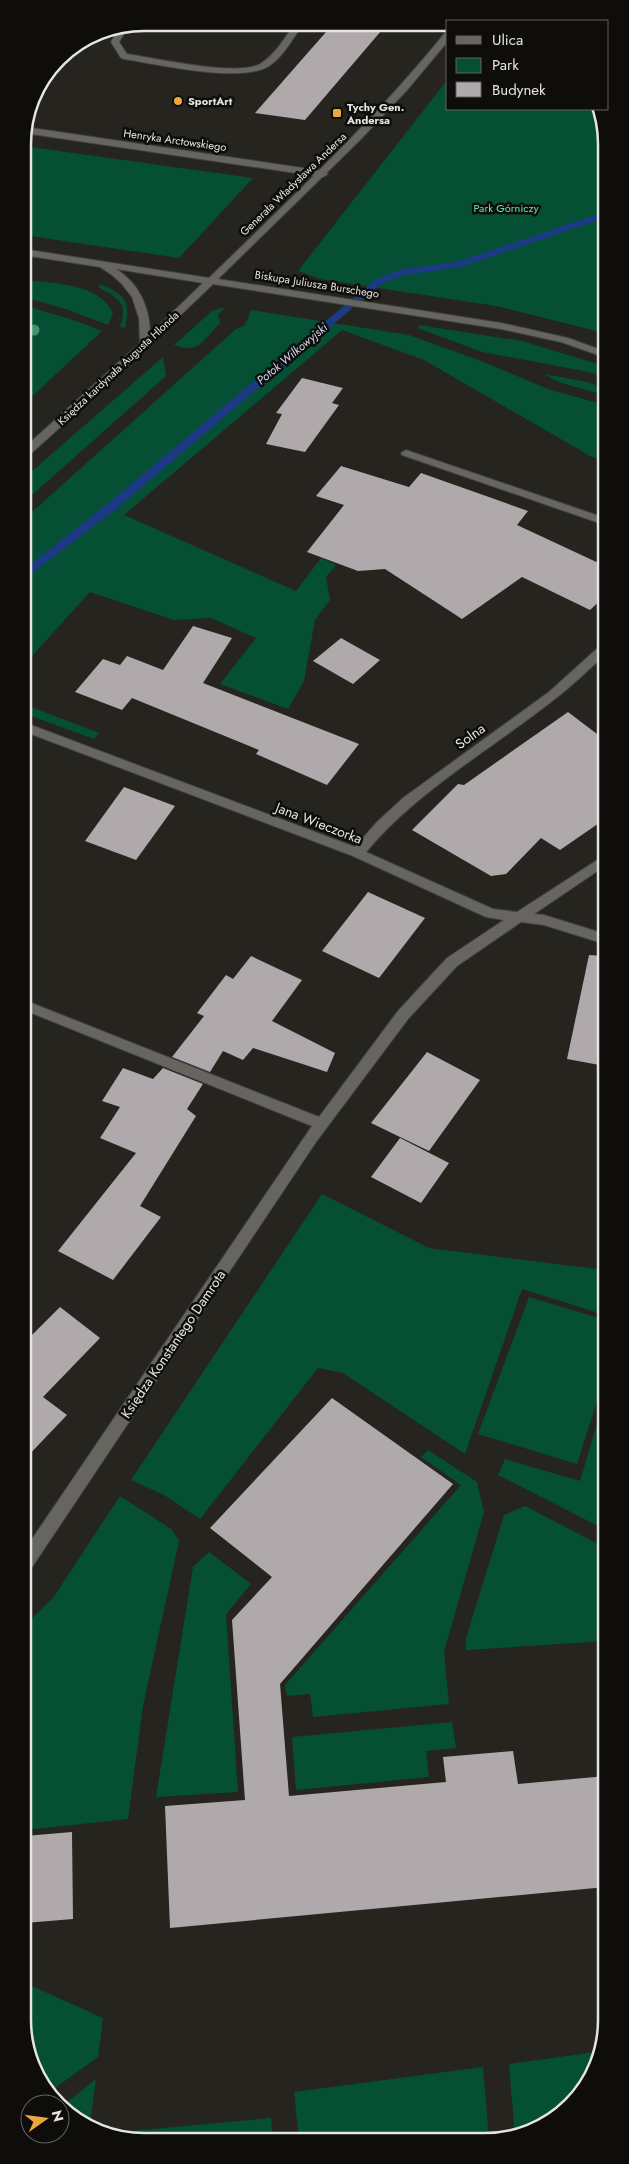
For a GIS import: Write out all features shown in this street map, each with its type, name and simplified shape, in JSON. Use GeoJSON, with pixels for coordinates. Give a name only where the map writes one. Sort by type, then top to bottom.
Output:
{"type":"FeatureCollection","features":[{"type":"Feature","properties":{"kind":"street"},"geometry":{"type":"LineString","coordinates":[[120,33],[115,42],[124,56],[229,71],[257,69],[276,55],[294,31]]}},
{"type":"Feature","properties":{"kind":"street","name":"Generała Władysława Andersa"},"geometry":{"type":"LineString","coordinates":[[213,280],[375,121],[446,37]]}},
{"type":"Feature","properties":{"kind":"street","name":"Henryka Arctowskiego"},"geometry":{"type":"LineString","coordinates":[[32,131],[323,174]]}},
{"type":"Feature","properties":{"kind":"street","name":"Biskupa Juliusza Burschego"},"geometry":{"type":"LineString","coordinates":[[31,253],[501,326],[564,340],[598,352]]}},
{"type":"Feature","properties":{"kind":"street"},"geometry":{"type":"LineString","coordinates":[[100,264],[124,279],[139,298],[145,325],[145,342]]}},
{"type":"Feature","properties":{"kind":"street","name":"Księdza kardynała Augusta Hlonda"},"geometry":{"type":"LineString","coordinates":[[31,448],[213,280]]}},
{"type":"Feature","properties":{"kind":"street"},"geometry":{"type":"LineString","coordinates":[[406,453],[598,520]]}},
{"type":"Feature","properties":{"kind":"street","name":"Solna"},"geometry":{"type":"LineString","coordinates":[[357,853],[381,825],[407,802],[553,695],[598,654]]}},
{"type":"Feature","properties":{"kind":"street","name":"Jana Wieczorka"},"geometry":{"type":"LineString","coordinates":[[31,729],[357,853],[492,914],[544,920],[598,937]]}},
{"type":"Feature","properties":{"kind":"street","name":"Księdza Konstantego Damrota"},"geometry":{"type":"LineString","coordinates":[[31,1555],[322,1124],[403,1015],[452,962],[598,865]]}},
{"type":"Feature","properties":{"kind":"street"},"geometry":{"type":"LineString","coordinates":[[31,1007],[322,1124]]}},
{"type":"Feature","properties":{"kind":"green space","name":"Park Górniczy"},"geometry":{"type":"Polygon","coordinates":[[[446,82],[446,110],[593,110],[598,137],[598,332],[496,306],[320,279],[298,271],[446,82]]]}},
{"type":"Feature","properties":{"kind":"green space"},"geometry":{"type":"Polygon","coordinates":[[[31,147],[253,178],[179,258],[31,236],[31,147]]]}},
{"type":"Feature","properties":{"kind":"green space"},"geometry":{"type":"Polygon","coordinates":[[[31,280],[73,286],[86,290],[97,295],[113,313],[108,325],[66,309],[31,299],[31,280]]]}},
{"type":"Feature","properties":{"kind":"green space"},"geometry":{"type":"Polygon","coordinates":[[[101,284],[116,292],[125,300],[127,319],[125,328],[120,327],[123,312],[120,302],[98,287],[101,284]]]}},
{"type":"Feature","properties":{"kind":"green space"},"geometry":{"type":"Polygon","coordinates":[[[31,307],[102,331],[31,398],[31,307]]]}},
{"type":"Feature","properties":{"kind":"green space"},"geometry":{"type":"Polygon","coordinates":[[[225,307],[218,315],[220,323],[200,344],[190,348],[174,345],[212,311],[225,307]]]}},
{"type":"Feature","properties":{"kind":"green space"},"geometry":{"type":"Polygon","coordinates":[[[251,310],[409,335],[481,361],[548,389],[598,403],[598,459],[590,456],[424,360],[342,330],[124,515],[296,591],[321,558],[336,565],[326,577],[330,600],[315,620],[304,681],[288,709],[220,684],[256,638],[211,618],[174,620],[90,592],[31,657],[31,513],[236,329],[245,325],[251,310]]]}},
{"type":"Feature","properties":{"kind":"green space"},"geometry":{"type":"Polygon","coordinates":[[[419,325],[522,341],[598,364],[598,375],[482,352],[418,328],[419,325]]]}},
{"type":"Feature","properties":{"kind":"green space"},"geometry":{"type":"Polygon","coordinates":[[[163,357],[166,376],[31,496],[31,472],[163,357]]]}},
{"type":"Feature","properties":{"kind":"green space"},"geometry":{"type":"Polygon","coordinates":[[[544,374],[598,386],[598,393],[558,382],[544,374]]]}},
{"type":"Feature","properties":{"kind":"green space"},"geometry":{"type":"Polygon","coordinates":[[[31,707],[99,733],[94,739],[31,716],[31,707]]]}},
{"type":"Feature","properties":{"kind":"green space"},"geometry":{"type":"Polygon","coordinates":[[[322,1194],[429,1248],[598,1269],[598,1313],[522,1289],[465,1454],[343,1373],[318,1368],[200,1519],[164,1495],[131,1480],[322,1194]]]}},
{"type":"Feature","properties":{"kind":"green space"},"geometry":{"type":"Polygon","coordinates":[[[529,1297],[598,1318],[598,1398],[577,1464],[478,1434],[529,1297]]]}},
{"type":"Feature","properties":{"kind":"green space"},"geometry":{"type":"Polygon","coordinates":[[[598,1420],[598,1526],[498,1475],[505,1459],[580,1481],[598,1420]]]}},
{"type":"Feature","properties":{"kind":"green space"},"geometry":{"type":"Polygon","coordinates":[[[428,1450],[477,1482],[484,1512],[444,1652],[449,1704],[313,1717],[310,1694],[287,1696],[285,1685],[461,1485],[421,1457],[428,1450]]]}},
{"type":"Feature","properties":{"kind":"green space"},"geometry":{"type":"Polygon","coordinates":[[[120,1496],[171,1529],[179,1541],[143,1706],[128,1819],[31,1829],[31,1619],[53,1598],[120,1496]]]}},
{"type":"Feature","properties":{"kind":"green space"},"geometry":{"type":"Polygon","coordinates":[[[525,1506],[598,1544],[598,1642],[466,1650],[466,1638],[504,1515],[525,1506]]]}},
{"type":"Feature","properties":{"kind":"green space"},"geometry":{"type":"Polygon","coordinates":[[[209,1552],[251,1584],[226,1614],[238,1792],[156,1797],[193,1567],[209,1552]]]}},
{"type":"Feature","properties":{"kind":"green space"},"geometry":{"type":"Polygon","coordinates":[[[452,1722],[456,1748],[426,1751],[429,1777],[296,1790],[292,1737],[452,1722]]]}},
{"type":"Feature","properties":{"kind":"green space"},"geometry":{"type":"Polygon","coordinates":[[[31,1986],[103,2018],[98,2057],[55,2088],[43,2070],[33,2042],[31,1986]]]}},
{"type":"Feature","properties":{"kind":"green space"},"geometry":{"type":"Polygon","coordinates":[[[593,2052],[579,2082],[559,2105],[541,2118],[514,2129],[509,2064],[593,2052]]]}},
{"type":"Feature","properties":{"kind":"green space"},"geometry":{"type":"Polygon","coordinates":[[[483,2067],[488,2133],[298,2133],[294,2092],[483,2067]]]}},
{"type":"Feature","properties":{"kind":"green space"},"geometry":{"type":"Polygon","coordinates":[[[96,2079],[91,2119],[70,2104],[70,2100],[96,2079]]]}},
{"type":"Feature","properties":{"kind":"green space"},"geometry":{"type":"Polygon","coordinates":[[[271,2118],[272,2133],[145,2133],[125,2131],[271,2118]]]}},
{"type":"Feature","properties":{"kind":"building"},"geometry":{"type":"Polygon","coordinates":[[[327,31],[381,31],[305,120],[255,113],[327,31]]]}},
{"type":"Feature","properties":{"kind":"building"},"geometry":{"type":"Polygon","coordinates":[[[302,378],[343,388],[332,403],[339,405],[305,452],[266,444],[282,414],[276,413],[302,378]]]}},
{"type":"Feature","properties":{"kind":"building"},"geometry":{"type":"Polygon","coordinates":[[[341,466],[409,487],[421,473],[528,511],[517,525],[598,563],[598,603],[590,610],[522,577],[462,619],[385,569],[358,571],[307,552],[344,505],[316,496],[341,466]]]}},
{"type":"Feature","properties":{"kind":"building"},"geometry":{"type":"Polygon","coordinates":[[[193,626],[232,638],[203,683],[359,744],[327,785],[256,754],[259,750],[132,698],[122,710],[75,692],[103,659],[120,665],[127,656],[163,670],[193,626]]]}},
{"type":"Feature","properties":{"kind":"building"},"geometry":{"type":"Polygon","coordinates":[[[341,638],[380,660],[353,684],[313,661],[341,638]]]}},
{"type":"Feature","properties":{"kind":"building"},"geometry":{"type":"Polygon","coordinates":[[[568,712],[598,735],[598,824],[560,850],[541,838],[506,874],[491,876],[412,830],[458,784],[464,785],[568,712]]]}},
{"type":"Feature","properties":{"kind":"building"},"geometry":{"type":"Polygon","coordinates":[[[124,787],[175,806],[136,860],[85,841],[124,787]]]}},
{"type":"Feature","properties":{"kind":"building"},"geometry":{"type":"Polygon","coordinates":[[[368,892],[425,918],[379,978],[322,951],[368,892]]]}},
{"type":"Feature","properties":{"kind":"building"},"geometry":{"type":"Polygon","coordinates":[[[589,955],[598,956],[598,1065],[567,1059],[589,955]]]}},
{"type":"Feature","properties":{"kind":"building"},"geometry":{"type":"Polygon","coordinates":[[[251,956],[302,980],[272,1021],[335,1053],[327,1072],[253,1048],[243,1060],[223,1051],[210,1072],[172,1057],[204,1016],[197,1013],[226,975],[233,979],[251,956]]]}},
{"type":"Feature","properties":{"kind":"building"},"geometry":{"type":"Polygon","coordinates":[[[427,1052],[480,1080],[429,1151],[371,1123],[427,1052]]]}},
{"type":"Feature","properties":{"kind":"building"},"geometry":{"type":"Polygon","coordinates":[[[123,1068],[153,1079],[163,1068],[203,1084],[187,1109],[196,1116],[140,1206],[161,1217],[113,1280],[58,1251],[136,1153],[100,1138],[120,1107],[102,1101],[123,1068]]]}},
{"type":"Feature","properties":{"kind":"building"},"geometry":{"type":"Polygon","coordinates":[[[400,1138],[449,1163],[421,1203],[371,1177],[400,1138]]]}},
{"type":"Feature","properties":{"kind":"building"},"geometry":{"type":"Polygon","coordinates":[[[60,1307],[100,1338],[43,1397],[67,1415],[31,1453],[31,1336],[60,1307]]]}},
{"type":"Feature","properties":{"kind":"building"},"geometry":{"type":"Polygon","coordinates":[[[332,1398],[453,1484],[280,1684],[289,1796],[446,1782],[443,1757],[513,1751],[518,1784],[598,1777],[598,1888],[170,1928],[165,1806],[245,1800],[232,1620],[272,1577],[210,1528],[332,1398]]]}},
{"type":"Feature","properties":{"kind":"building"},"geometry":{"type":"Polygon","coordinates":[[[72,1832],[73,1919],[31,1922],[31,1835],[72,1832]]]}},
{"type":"Feature","properties":{"kind":"waterway","name":"Potok Wilkowyjski"},"geometry":{"type":"LineString","coordinates":[[31,570],[111,507],[379,281],[403,272],[458,265],[598,217]]}},
{"type":"Feature","properties":{"kind":"place","name":"SportArt"},"geometry":{"type":"Point","coordinates":[178,101]}},
{"type":"Feature","properties":{"kind":"place","name":"Tychy Gen. Andersa"},"geometry":{"type":"Point","coordinates":[337,113]}}]}
